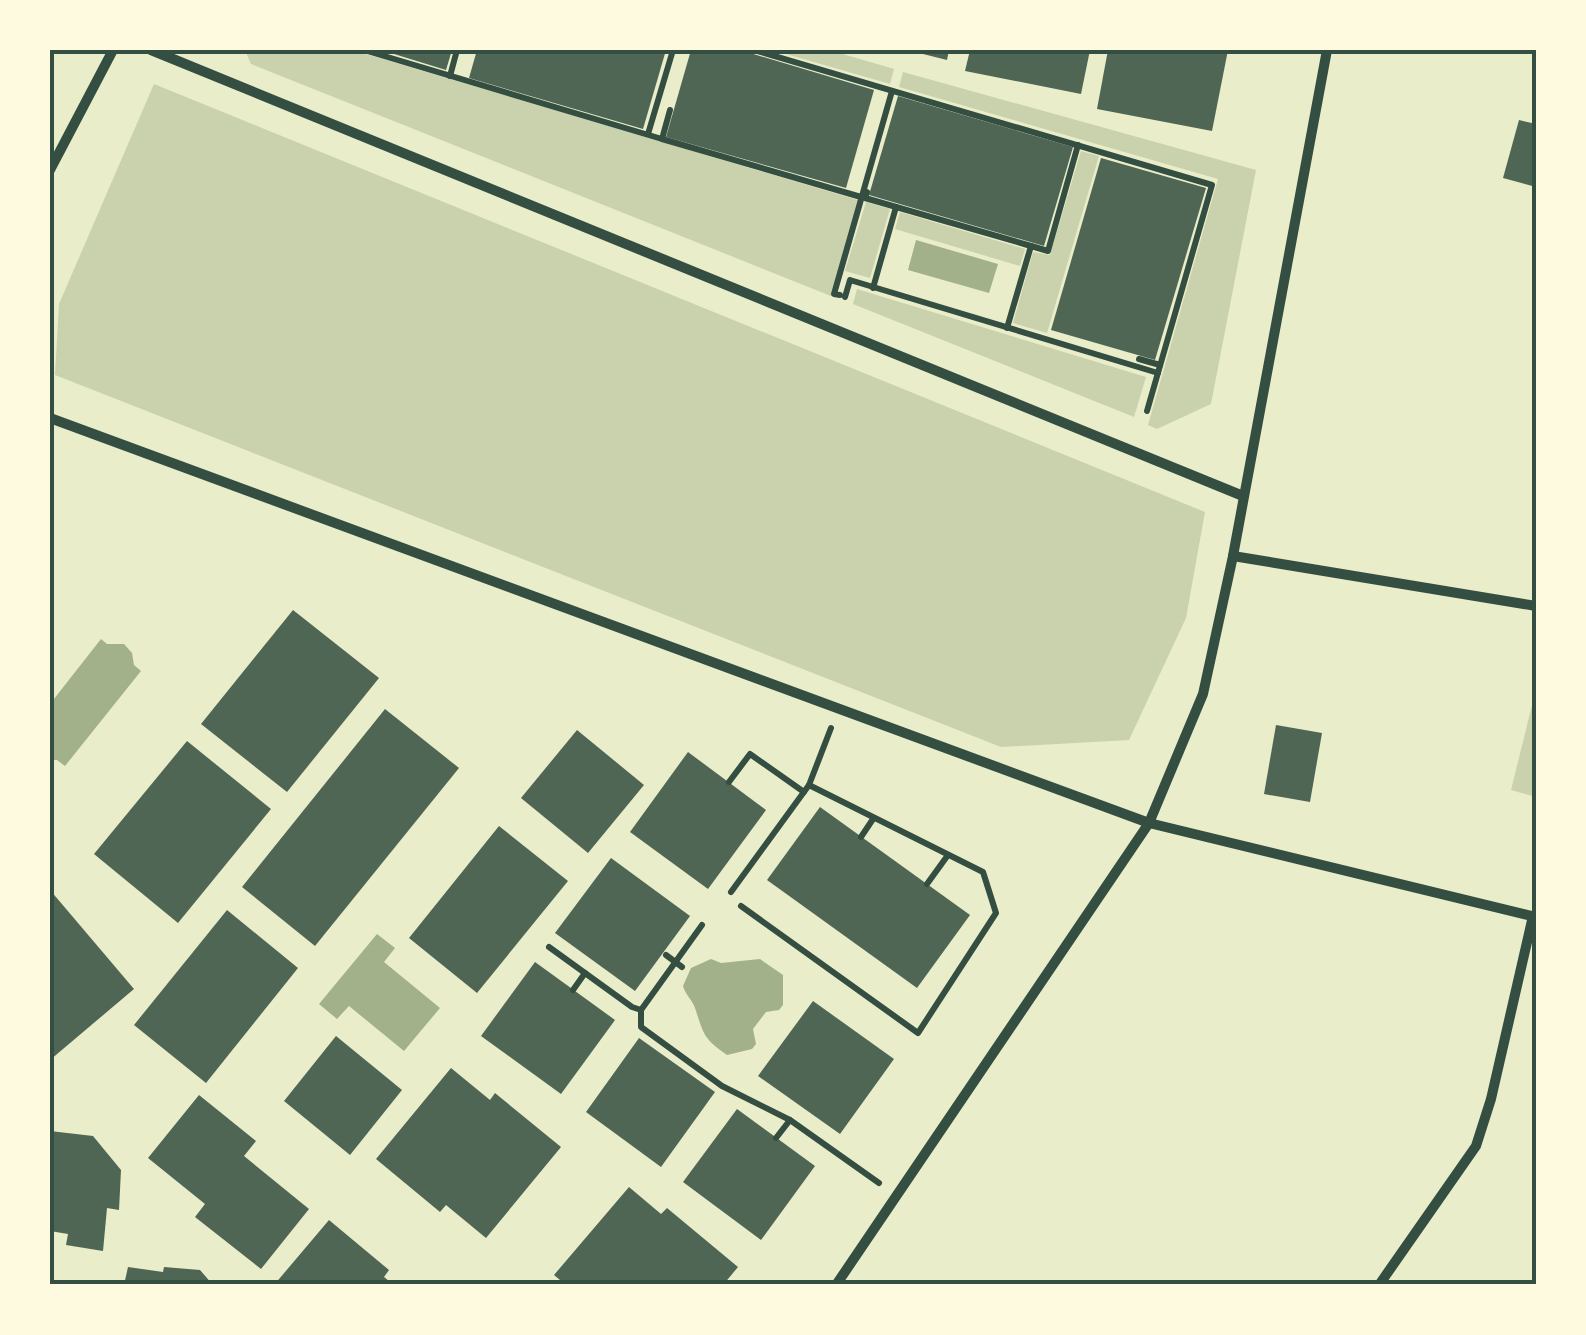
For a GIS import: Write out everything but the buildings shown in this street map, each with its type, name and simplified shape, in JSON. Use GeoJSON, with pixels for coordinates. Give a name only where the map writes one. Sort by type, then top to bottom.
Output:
{"type":"FeatureCollection","features":[{"type":"Feature","properties":{"kind":"street"},"geometry":{"type":"LineString","coordinates":[[50,170],[114,50]]}},
{"type":"Feature","properties":{"kind":"street"},"geometry":{"type":"LineString","coordinates":[[151,50],[1243,496]]}},
{"type":"Feature","properties":{"kind":"street"},"geometry":{"type":"LineString","coordinates":[[836,1285],[1149,822],[1203,694],[1233,556],[1327,50]]}},
{"type":"Feature","properties":{"kind":"street"},"geometry":{"type":"LineString","coordinates":[[50,418],[1149,822],[1535,916],[1476,1146],[1379,1285]]}},
{"type":"Feature","properties":{"kind":"street"},"geometry":{"type":"LineString","coordinates":[[1233,556],[1536,606]]}},
{"type":"Feature","properties":{"kind":"path"},"geometry":{"type":"LineString","coordinates":[[364,50],[861,197]]}},
{"type":"Feature","properties":{"kind":"path"},"geometry":{"type":"LineString","coordinates":[[450,76],[457,50]]}},
{"type":"Feature","properties":{"kind":"path"},"geometry":{"type":"LineString","coordinates":[[648,134],[672,50]]}},
{"type":"Feature","properties":{"kind":"path"},"geometry":{"type":"LineString","coordinates":[[754,50],[1212,185],[1147,411]]}},
{"type":"Feature","properties":{"kind":"path"},"geometry":{"type":"LineString","coordinates":[[892,90],[834,294],[843,296],[850,280],[1159,369]]}},
{"type":"Feature","properties":{"kind":"path"},"geometry":{"type":"LineString","coordinates":[[662,139],[670,110]]}},
{"type":"Feature","properties":{"kind":"path"},"geometry":{"type":"LineString","coordinates":[[874,167],[865,198],[1048,251],[1078,145]]}},
{"type":"Feature","properties":{"kind":"path"},"geometry":{"type":"LineString","coordinates":[[873,288],[896,206]]}},
{"type":"Feature","properties":{"kind":"path"},"geometry":{"type":"LineString","coordinates":[[1008,328],[1031,246]]}},
{"type":"Feature","properties":{"kind":"path"},"geometry":{"type":"LineString","coordinates":[[1138,359],[1159,369]]}},
{"type":"Feature","properties":{"kind":"path"},"geometry":{"type":"LineString","coordinates":[[732,892],[806,789],[838,708]]}},
{"type":"Feature","properties":{"kind":"path"},"geometry":{"type":"LineString","coordinates":[[729,782],[750,754],[806,789],[983,872],[996,913],[918,1033],[741,906]]}},
{"type":"Feature","properties":{"kind":"path"},"geometry":{"type":"LineString","coordinates":[[861,837],[874,819]]}},
{"type":"Feature","properties":{"kind":"path"},"geometry":{"type":"LineString","coordinates":[[927,884],[948,855]]}},
{"type":"Feature","properties":{"kind":"path"},"geometry":{"type":"LineString","coordinates":[[702,925],[679,964],[641,1010],[642,1028],[677,1059],[790,1120],[896,1196]]}},
{"type":"Feature","properties":{"kind":"path"},"geometry":{"type":"LineString","coordinates":[[549,947],[641,1010]]}},
{"type":"Feature","properties":{"kind":"path"},"geometry":{"type":"LineString","coordinates":[[666,955],[679,964]]}},
{"type":"Feature","properties":{"kind":"path"},"geometry":{"type":"LineString","coordinates":[[573,990],[585,973]]}},
{"type":"Feature","properties":{"kind":"path"},"geometry":{"type":"LineString","coordinates":[[776,1138],[790,1120]]}},
{"type":"Feature","properties":{"kind":"shaded area"},"geometry":{"type":"Polygon","coordinates":[[[245,50],[352,50],[858,200],[831,296],[251,64],[245,50]]]}},
{"type":"Feature","properties":{"kind":"shaded area"},"geometry":{"type":"Polygon","coordinates":[[[772,50],[829,50],[894,69],[890,84],[772,50]]]}},
{"type":"Feature","properties":{"kind":"shaded area"},"geometry":{"type":"Polygon","coordinates":[[[903,72],[1256,170],[1211,404],[1157,429],[1148,425],[1218,179],[899,87],[903,72]]]}},
{"type":"Feature","properties":{"kind":"shaded area"},"geometry":{"type":"Polygon","coordinates":[[[154,84],[1205,512],[1186,618],[1129,740],[1001,747],[55,375],[59,304],[154,84]]]}},
{"type":"Feature","properties":{"kind":"shaded area"},"geometry":{"type":"Polygon","coordinates":[[[1081,151],[1099,156],[1047,333],[1013,323],[1033,252],[1050,255],[1081,151]]]}},
{"type":"Feature","properties":{"kind":"shaded area"},"geometry":{"type":"Polygon","coordinates":[[[866,202],[890,209],[870,278],[845,271],[866,202]]]}},
{"type":"Feature","properties":{"kind":"shaded area"},"geometry":{"type":"Polygon","coordinates":[[[900,212],[1025,249],[1020,266],[895,229],[900,212]]]}},
{"type":"Feature","properties":{"kind":"shaded area"},"geometry":{"type":"Polygon","coordinates":[[[916,240],[998,264],[989,293],[908,270],[916,240]]]}},
{"type":"Feature","properties":{"kind":"shaded area"},"geometry":{"type":"Polygon","coordinates":[[[857,289],[1146,377],[1134,417],[853,304],[857,289]]]}},
{"type":"Feature","properties":{"kind":"shaded area"},"geometry":{"type":"Polygon","coordinates":[[[101,639],[107,644],[124,644],[141,671],[65,766],[50,760],[50,704],[101,639]]]}},
{"type":"Feature","properties":{"kind":"shaded area"},"geometry":{"type":"Polygon","coordinates":[[[1536,689],[1536,797],[1511,790],[1536,689]]]}},
{"type":"Feature","properties":{"kind":"shaded area"},"geometry":{"type":"Polygon","coordinates":[[[377,934],[395,948],[384,962],[440,1008],[404,1051],[349,1006],[337,1019],[319,1004],[377,934]]]}},
{"type":"Feature","properties":{"kind":"shaded area"},"geometry":{"type":"Polygon","coordinates":[[[711,959],[721,963],[760,959],[783,975],[783,1005],[779,1010],[766,1012],[753,1029],[756,1044],[752,1049],[727,1055],[703,1030],[683,986],[691,968],[711,959]]]}}]}
